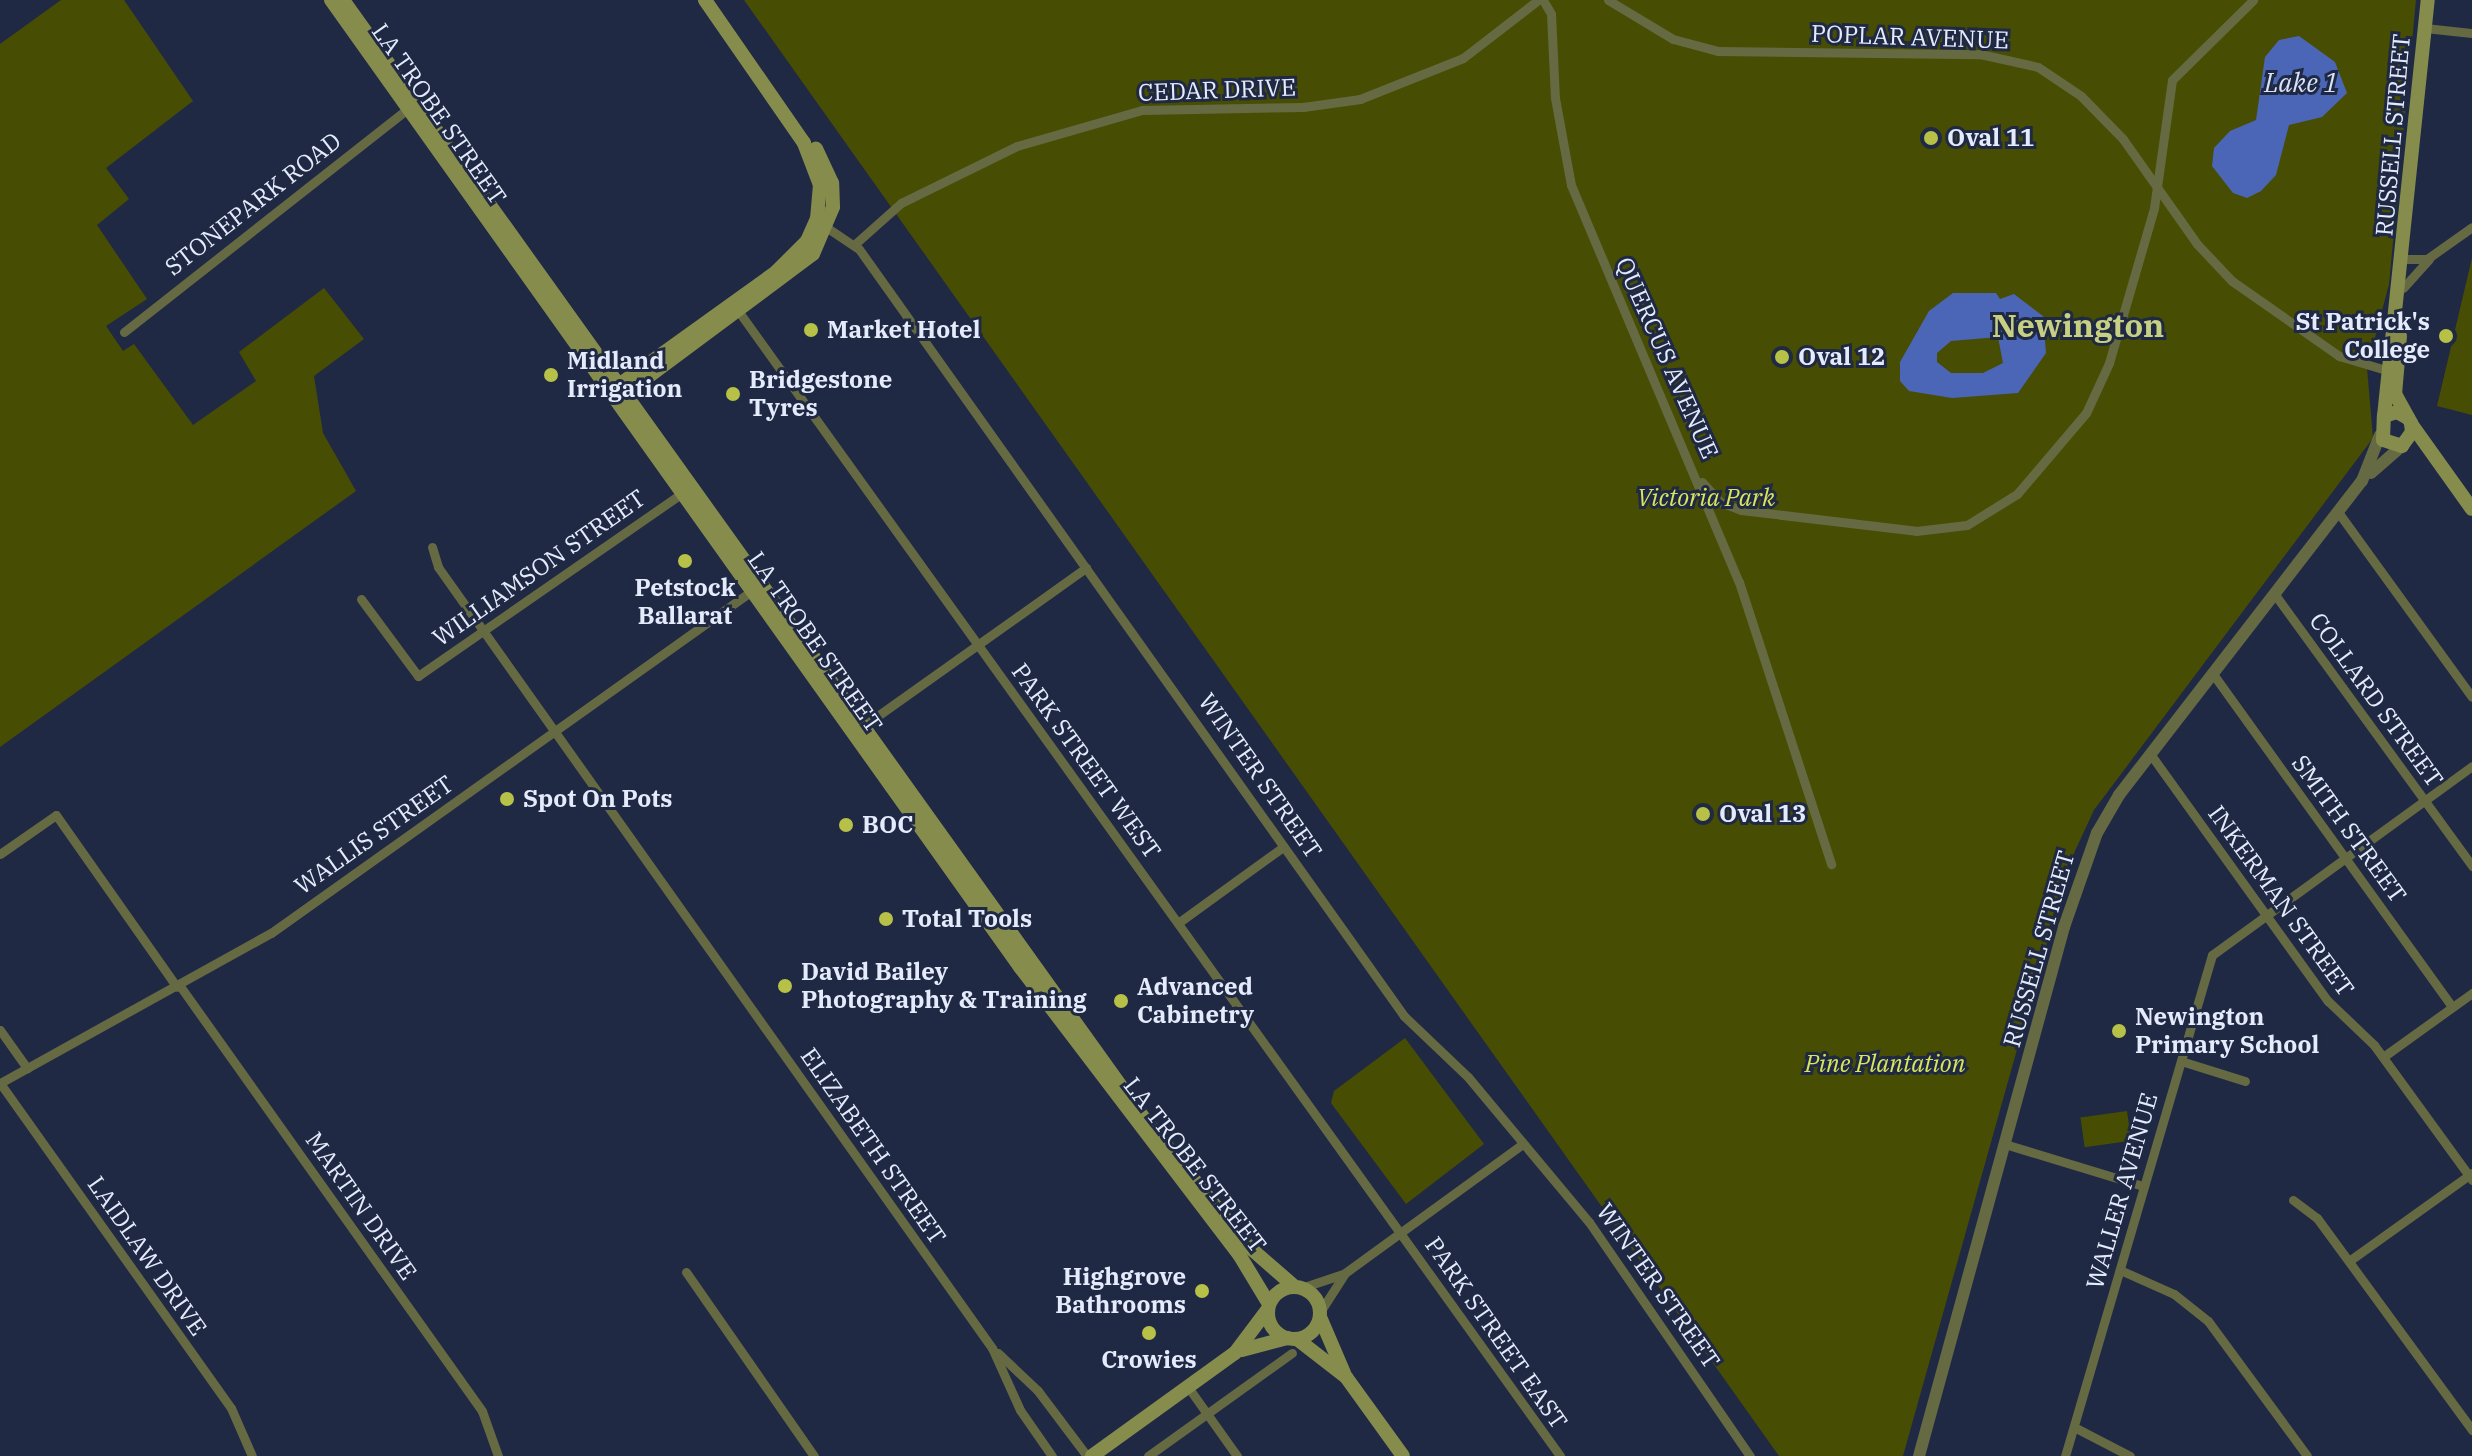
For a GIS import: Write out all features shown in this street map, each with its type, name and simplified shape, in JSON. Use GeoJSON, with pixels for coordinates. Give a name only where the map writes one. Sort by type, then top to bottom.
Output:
{"type":"FeatureCollection","features":[{"type":"Feature","properties":{"kind":"main road","name":"LA TROBE STREET"},"geometry":{"type":"LineString","coordinates":[[331,0],[411,106],[757,587],[1120,1106],[1240,1256],[1269,1307]]}},
{"type":"Feature","properties":{"kind":"main road","name":"LA TROBE STREET"},"geometry":{"type":"LineString","coordinates":[[343,0],[411,106]]}},
{"type":"Feature","properties":{"kind":"main road"},"geometry":{"type":"LineString","coordinates":[[617,393],[735,308],[801,267],[822,227],[833,194],[828,171],[705,0]]}},
{"type":"Feature","properties":{"kind":"main road","name":"RUSSELL STREET"},"geometry":{"type":"LineString","coordinates":[[2380,435],[2403,274],[2428,0]]}},
{"type":"Feature","properties":{"kind":"main road","name":"RUSSELL STREET"},"geometry":{"type":"LineString","coordinates":[[2391,370],[2396,398],[2461,494]]}},
{"type":"Feature","properties":{"kind":"main road"},"geometry":{"type":"LineString","coordinates":[[2384,416],[2397,412],[2410,421],[2402,445]]}},
{"type":"Feature","properties":{"kind":"main road"},"geometry":{"type":"LineString","coordinates":[[2380,435],[2429,458],[2472,509]]}},
{"type":"Feature","properties":{"kind":"main road","name":"LA TROBE STREET"},"geometry":{"type":"LineString","coordinates":[[858,730],[1146,1121],[1248,1246],[1298,1287]]}},
{"type":"Feature","properties":{"kind":"main road"},"geometry":{"type":"LineString","coordinates":[[1089,1456],[1235,1353],[1269,1307],[1298,1287],[1314,1296],[1346,1377],[1403,1456]]}},
{"type":"Feature","properties":{"kind":"main road"},"geometry":{"type":"LineString","coordinates":[[1269,1307],[1273,1328],[1346,1377]]}},
{"type":"Feature","properties":{"kind":"main road"},"geometry":{"type":"LineString","coordinates":[[1235,1353],[1292,1343],[1312,1332],[1320,1314]]}},
{"type":"Feature","properties":{"kind":"street","name":"CEDAR DRIVE"},"geometry":{"type":"LineString","coordinates":[[855,244],[901,203],[1017,146],[1142,110],[1303,107],[1360,99],[1463,58],[1540,0]]}},
{"type":"Feature","properties":{"kind":"street","name":"QUERCUS AVENUE"},"geometry":{"type":"LineString","coordinates":[[1540,0],[1551,14],[1555,98],[1571,185],[1697,476],[1831,864]]}},
{"type":"Feature","properties":{"kind":"street","name":"POPLAR AVENUE"},"geometry":{"type":"LineString","coordinates":[[1608,0],[1661,34],[1718,51],[1980,54],[2022,61],[2094,108],[2157,187],[2197,244],[2246,291],[2339,356],[2391,370]]}},
{"type":"Feature","properties":{"kind":"street"},"geometry":{"type":"LineString","coordinates":[[1697,476],[1720,502],[1741,510],[1838,525],[1916,531],[1967,525],[1992,512],[2041,470],[2086,413],[2109,363],[2157,187],[2172,80],[2253,0]]}},
{"type":"Feature","properties":{"kind":"street"},"geometry":{"type":"LineString","coordinates":[[2425,28],[2472,33]]}},
{"type":"Feature","properties":{"kind":"street","name":"STONEPARK ROAD"},"geometry":{"type":"LineString","coordinates":[[124,332],[411,106]]}},
{"type":"Feature","properties":{"kind":"street","name":"WINTER STREET"},"geometry":{"type":"LineString","coordinates":[[822,227],[855,244],[1404,1016],[1468,1077],[1521,1145],[1600,1236],[1750,1456]]}},
{"type":"Feature","properties":{"kind":"street"},"geometry":{"type":"LineString","coordinates":[[2403,274],[2472,227]]}},
{"type":"Feature","properties":{"kind":"street"},"geometry":{"type":"LineString","coordinates":[[2403,274],[2435,254]]}},
{"type":"Feature","properties":{"kind":"street","name":"PARK STREET WEST"},"geometry":{"type":"LineString","coordinates":[[735,308],[1401,1233]]}},
{"type":"Feature","properties":{"kind":"street","name":"RUSSELL STREET"},"geometry":{"type":"LineString","coordinates":[[2362,481],[2380,435]]}},
{"type":"Feature","properties":{"kind":"street","name":"RUSSELL STREET"},"geometry":{"type":"LineString","coordinates":[[1919,1456],[2086,857],[2111,807],[2213,674],[2362,481],[2402,445]]}},
{"type":"Feature","properties":{"kind":"street","name":"WILLIAMSON STREET"},"geometry":{"type":"LineString","coordinates":[[361,599],[418,676],[686,490]]}},
{"type":"Feature","properties":{"kind":"street"},"geometry":{"type":"LineString","coordinates":[[2338,512],[2472,697]]}},
{"type":"Feature","properties":{"kind":"street","name":"ELIZABETH STREET"},"geometry":{"type":"LineString","coordinates":[[432,547],[438,567],[992,1348],[1020,1410],[1052,1456]]}},
{"type":"Feature","properties":{"kind":"street"},"geometry":{"type":"LineString","coordinates":[[858,730],[1086,568]]}},
{"type":"Feature","properties":{"kind":"street","name":"WALLIS STREET"},"geometry":{"type":"LineString","coordinates":[[0,1083],[271,933],[757,587]]}},
{"type":"Feature","properties":{"kind":"street","name":"COLLARD STREET"},"geometry":{"type":"LineString","coordinates":[[2276,596],[2472,866]]}},
{"type":"Feature","properties":{"kind":"street","name":"SMITH STREET"},"geometry":{"type":"LineString","coordinates":[[2213,674],[2452,1006]]}},
{"type":"Feature","properties":{"kind":"street","name":"INKERMAN STREET"},"geometry":{"type":"LineString","coordinates":[[2151,755],[2331,1005],[2383,1057],[2471,1176]]}},
{"type":"Feature","properties":{"kind":"street","name":"WALLER AVENUE"},"geometry":{"type":"LineString","coordinates":[[2065,1456],[2212,955],[2472,766]]}},
{"type":"Feature","properties":{"kind":"street","name":"MARTIN DRIVE"},"geometry":{"type":"LineString","coordinates":[[0,854],[56,815],[482,1411],[498,1456]]}},
{"type":"Feature","properties":{"kind":"street"},"geometry":{"type":"LineString","coordinates":[[1178,923],[1283,847]]}},
{"type":"Feature","properties":{"kind":"street"},"geometry":{"type":"LineString","coordinates":[[2383,1057],[2472,993]]}},
{"type":"Feature","properties":{"kind":"street"},"geometry":{"type":"LineString","coordinates":[[0,1030],[27,1068]]}},
{"type":"Feature","properties":{"kind":"street"},"geometry":{"type":"LineString","coordinates":[[2181,1061],[2245,1081]]}},
{"type":"Feature","properties":{"kind":"street","name":"LAIDLAW DRIVE"},"geometry":{"type":"LineString","coordinates":[[0,1083],[231,1408],[252,1456]]}},
{"type":"Feature","properties":{"kind":"street"},"geometry":{"type":"LineString","coordinates":[[1298,1287],[1345,1273],[1521,1145]]}},
{"type":"Feature","properties":{"kind":"street"},"geometry":{"type":"LineString","coordinates":[[2008,1145],[2143,1186]]}},
{"type":"Feature","properties":{"kind":"street"},"geometry":{"type":"LineString","coordinates":[[2349,1261],[2471,1176]]}},
{"type":"Feature","properties":{"kind":"street"},"geometry":{"type":"LineString","coordinates":[[2293,1200],[2314,1214],[2472,1430]]}},
{"type":"Feature","properties":{"kind":"street","name":"PARK STREET EAST"},"geometry":{"type":"LineString","coordinates":[[1401,1233],[1560,1456]]}},
{"type":"Feature","properties":{"kind":"street"},"geometry":{"type":"LineString","coordinates":[[2120,1270],[2168,1291],[2208,1321],[2307,1456]]}},
{"type":"Feature","properties":{"kind":"street"},"geometry":{"type":"LineString","coordinates":[[686,1272],[814,1456]]}},
{"type":"Feature","properties":{"kind":"street"},"geometry":{"type":"LineString","coordinates":[[1320,1314],[1345,1273]]}},
{"type":"Feature","properties":{"kind":"street"},"geometry":{"type":"LineString","coordinates":[[1148,1456],[1207,1414],[1292,1343]]}},
{"type":"Feature","properties":{"kind":"street","name":"ELIZABETH STREET"},"geometry":{"type":"LineString","coordinates":[[992,1348],[1038,1391],[1089,1456]]}},
{"type":"Feature","properties":{"kind":"street"},"geometry":{"type":"LineString","coordinates":[[1188,1387],[1237,1456]]}},
{"type":"Feature","properties":{"kind":"street"},"geometry":{"type":"LineString","coordinates":[[2074,1427],[2130,1456]]}},
{"type":"Feature","properties":{"kind":"green space"},"geometry":{"type":"Polygon","coordinates":[[[61,0],[124,0],[193,101],[106,168],[129,199],[97,225],[147,299],[106,326],[123,351],[134,344],[193,425],[256,381],[239,352],[324,288],[364,339],[314,376],[323,433],[356,491],[0,747],[0,44],[61,0]]]}},
{"type":"Feature","properties":{"kind":"green space","name":"Victoria Park"},"geometry":{"type":"Polygon","coordinates":[[[744,0],[2416,0],[2389,284],[2367,368],[2373,438],[2094,810],[2069,864],[1903,1456],[1779,1456],[744,0]]]}},
{"type":"Feature","properties":{"kind":"green space"},"geometry":{"type":"Polygon","coordinates":[[[2472,258],[2472,415],[2437,406],[2472,258]]]}},
{"type":"Feature","properties":{"kind":"green space"},"geometry":{"type":"Polygon","coordinates":[[[1405,1038],[1484,1144],[1406,1204],[1331,1103],[1334,1091],[1405,1038]]]}},
{"type":"Feature","properties":{"kind":"green space"},"geometry":{"type":"Polygon","coordinates":[[[2127,1111],[2131,1141],[2085,1147],[2080,1118],[2127,1111]]]}},
{"type":"Feature","properties":{"kind":"water","name":"Lake 1"},"geometry":{"type":"Polygon","coordinates":[[[2299,36],[2335,62],[2347,93],[2322,117],[2289,125],[2276,175],[2261,191],[2247,198],[2233,193],[2212,166],[2214,148],[2230,131],[2256,120],[2265,57],[2279,40],[2299,36]]]}},
{"type":"Feature","properties":{"kind":"water"},"geometry":{"type":"Polygon","coordinates":[[[1953,293],[1996,293],[2000,299],[2014,294],[2043,316],[2046,353],[2018,393],[1952,398],[1909,391],[1900,381],[1900,362],[1929,311],[1953,293]],[[1998,337],[1951,341],[1937,353],[1937,362],[1951,373],[1983,373],[2003,363],[1998,337]]]}},
{"type":"Feature","properties":{"kind":"place","name":"Oval 11"},"geometry":{"type":"Point","coordinates":[1931,138]}},
{"type":"Feature","properties":{"kind":"place","name":"Market Hotel"},"geometry":{"type":"Point","coordinates":[811,330]}},
{"type":"Feature","properties":{"kind":"place","name":"St Patrick's College"},"geometry":{"type":"Point","coordinates":[2446,336]}},
{"type":"Feature","properties":{"kind":"place","name":"Oval 12"},"geometry":{"type":"Point","coordinates":[1782,357]}},
{"type":"Feature","properties":{"kind":"place","name":"Midland Irrigation"},"geometry":{"type":"Point","coordinates":[551,375]}},
{"type":"Feature","properties":{"kind":"place","name":"Bridgestone Tyres"},"geometry":{"type":"Point","coordinates":[733,394]}},
{"type":"Feature","properties":{"kind":"place","name":"Petstock Ballarat"},"geometry":{"type":"Point","coordinates":[685,561]}},
{"type":"Feature","properties":{"kind":"place","name":"Spot On Pots"},"geometry":{"type":"Point","coordinates":[507,799]}},
{"type":"Feature","properties":{"kind":"place","name":"Oval 13"},"geometry":{"type":"Point","coordinates":[1703,814]}},
{"type":"Feature","properties":{"kind":"place","name":"BOC"},"geometry":{"type":"Point","coordinates":[846,825]}},
{"type":"Feature","properties":{"kind":"place","name":"Total Tools"},"geometry":{"type":"Point","coordinates":[886,919]}},
{"type":"Feature","properties":{"kind":"place","name":"David Bailey Photography & Training"},"geometry":{"type":"Point","coordinates":[785,986]}},
{"type":"Feature","properties":{"kind":"place","name":"Advanced Cabinetry"},"geometry":{"type":"Point","coordinates":[1121,1001]}},
{"type":"Feature","properties":{"kind":"place","name":"Newington Primary School"},"geometry":{"type":"Point","coordinates":[2119,1031]}},
{"type":"Feature","properties":{"kind":"place","name":"Highgrove Bathrooms"},"geometry":{"type":"Point","coordinates":[1202,1291]}},
{"type":"Feature","properties":{"kind":"place","name":"Crowies"},"geometry":{"type":"Point","coordinates":[1149,1333]}},
{"type":"Feature","properties":{"kind":"district","name":"Newington"},"geometry":{"type":"Point","coordinates":[2078,325]}},
{"type":"Feature","properties":{"kind":"park label","name":"Pine Plantation"},"geometry":{"type":"Point","coordinates":[1885,1064]}}]}
